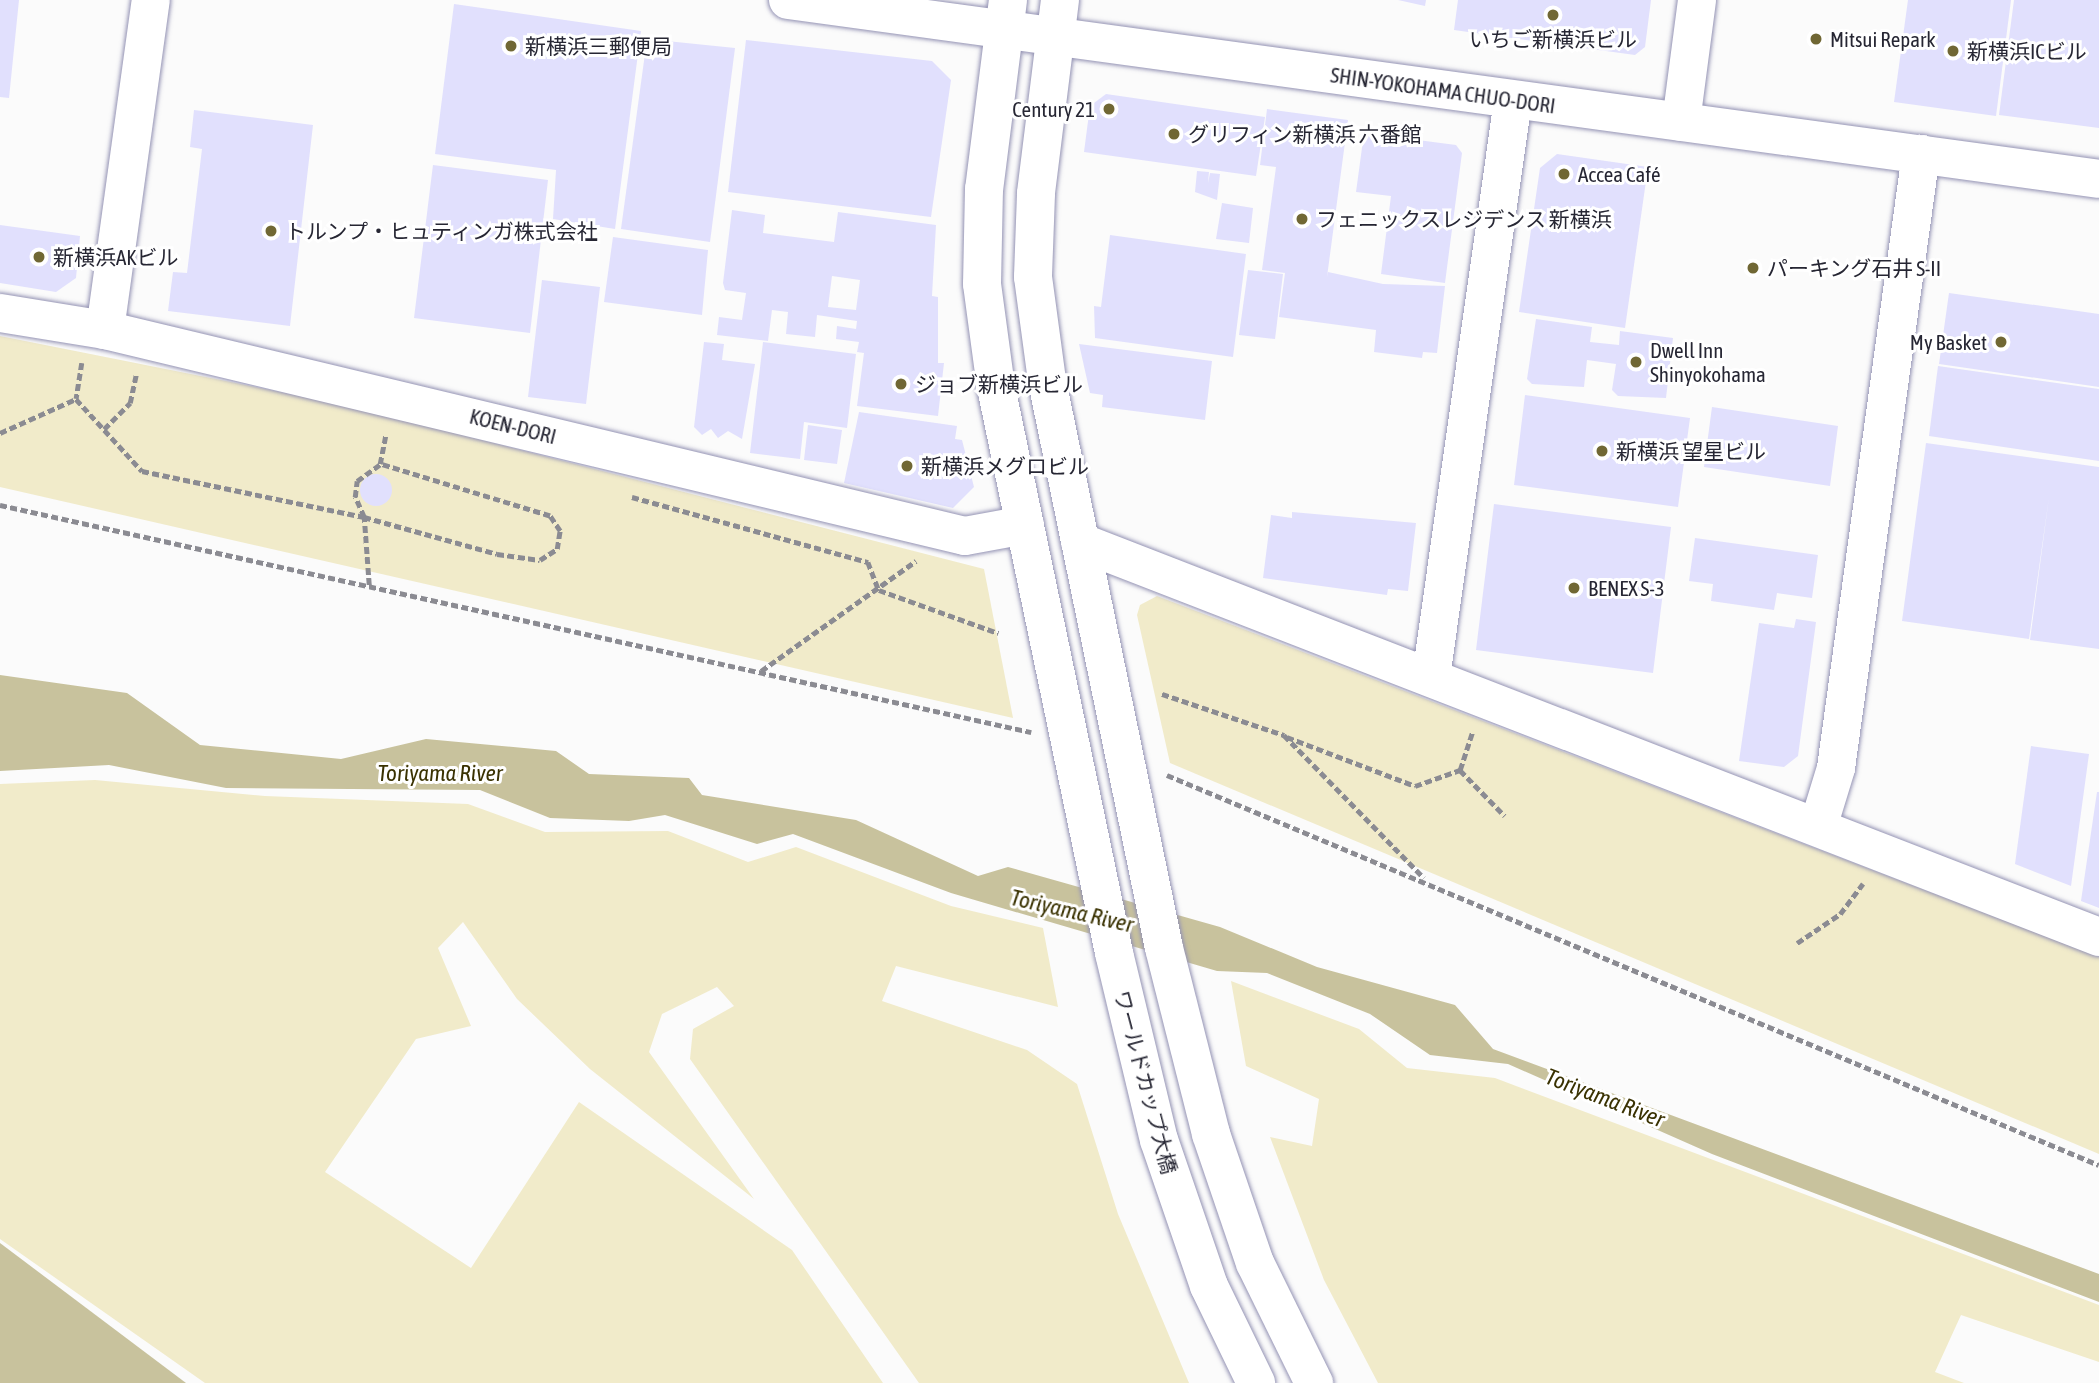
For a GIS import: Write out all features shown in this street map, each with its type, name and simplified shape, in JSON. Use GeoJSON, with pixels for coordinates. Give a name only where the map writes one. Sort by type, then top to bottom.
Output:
{"type":"FeatureCollection","features":[{"type":"Feature","properties":{"kind":"street"},"geometry":{"type":"LineString","coordinates":[[96,341],[151,0]]}},
{"type":"Feature","properties":{"kind":"street","name":"SHIN-YOKOHAMA CHUO-DORI"},"geometry":{"type":"LineString","coordinates":[[788,0],[1057,18],[1513,100],[2099,179]]}},
{"type":"Feature","properties":{"kind":"street"},"geometry":{"type":"LineString","coordinates":[[1681,122],[1697,0]]}},
{"type":"Feature","properties":{"kind":"street","name":"ワールドカップ大橋"},"geometry":{"type":"LineString","coordinates":[[1006,15],[984,189],[982,284],[1025,525],[1074,769],[1159,1140],[1190,1236],[1256,1383]]}},
{"type":"Feature","properties":{"kind":"street"},"geometry":{"type":"LineString","coordinates":[[1057,18],[1035,194],[1033,277],[1080,542],[1182,1025],[1231,1203],[1314,1383]]}},
{"type":"Feature","properties":{"kind":"street"},"geometry":{"type":"LineString","coordinates":[[1432,677],[1513,100]]}},
{"type":"Feature","properties":{"kind":"street"},"geometry":{"type":"LineString","coordinates":[[1818,827],[1836,768],[1921,155]]}},
{"type":"Feature","properties":{"kind":"street","name":"KOEN-DORI"},"geometry":{"type":"LineString","coordinates":[[0,313],[96,341],[965,536],[1025,525]]}},
{"type":"Feature","properties":{"kind":"street"},"geometry":{"type":"LineString","coordinates":[[1080,542],[2099,937]]}},
{"type":"Feature","properties":{"kind":"path"},"geometry":{"type":"LineString","coordinates":[[0,433],[76,399],[96,341]]}},
{"type":"Feature","properties":{"kind":"path"},"geometry":{"type":"LineString","coordinates":[[104,429],[130,403],[139,362]]}},
{"type":"Feature","properties":{"kind":"path"},"geometry":{"type":"LineString","coordinates":[[76,399],[142,471],[364,517],[497,554],[540,560],[558,549],[560,531],[550,516],[380,464]]}},
{"type":"Feature","properties":{"kind":"path"},"geometry":{"type":"LineString","coordinates":[[369,585],[364,517],[355,497],[357,481],[380,464],[387,430],[400,434]]}},
{"type":"Feature","properties":{"kind":"path"},"geometry":{"type":"LineString","coordinates":[[627,496],[868,562],[879,590],[998,633]]}},
{"type":"Feature","properties":{"kind":"path"},"geometry":{"type":"LineString","coordinates":[[0,505],[1021,729]]}},
{"type":"Feature","properties":{"kind":"path"},"geometry":{"type":"LineString","coordinates":[[760,671],[817,625],[879,590],[918,560]]}},
{"type":"Feature","properties":{"kind":"path"},"geometry":{"type":"LineString","coordinates":[[1162,694],[1284,736],[1415,786],[1460,770]]}},
{"type":"Feature","properties":{"kind":"path"},"geometry":{"type":"LineString","coordinates":[[1460,770],[1477,718]]}},
{"type":"Feature","properties":{"kind":"path"},"geometry":{"type":"LineString","coordinates":[[1284,736],[1427,881]]}},
{"type":"Feature","properties":{"kind":"path"},"geometry":{"type":"LineString","coordinates":[[1460,770],[1505,816]]}},
{"type":"Feature","properties":{"kind":"path"},"geometry":{"type":"LineString","coordinates":[[1172,777],[1427,881],[2099,1165]]}},
{"type":"Feature","properties":{"kind":"path"},"geometry":{"type":"LineString","coordinates":[[1797,943],[1851,904],[1866,879]]}},
{"type":"Feature","properties":{"kind":"shaded area"},"geometry":{"type":"Polygon","coordinates":[[[0,336],[341,404],[984,569],[1013,718],[0,487],[0,336]]]}},
{"type":"Feature","properties":{"kind":"shaded area"},"geometry":{"type":"Polygon","coordinates":[[[1157,596],[2099,957],[2099,1154],[1170,763],[1137,615],[1140,605],[1157,596]]]}},
{"type":"Feature","properties":{"kind":"shaded area"},"geometry":{"type":"Polygon","coordinates":[[[95,780],[265,796],[468,804],[545,832],[668,831],[748,862],[796,847],[951,906],[1043,928],[1058,1007],[896,966],[882,1001],[1027,1050],[1077,1084],[1118,1214],[1189,1383],[919,1383],[690,1059],[693,1029],[734,1006],[717,987],[662,1014],[649,1052],[754,1199],[590,1069],[517,999],[463,922],[438,948],[471,1026],[416,1039],[325,1172],[471,1268],[579,1102],[792,1250],[883,1383],[205,1383],[0,1239],[0,784],[95,780]]]}},
{"type":"Feature","properties":{"kind":"shaded area"},"geometry":{"type":"Polygon","coordinates":[[[1231,981],[1359,1029],[1407,1068],[1495,1078],[2099,1305],[2099,1362],[1961,1315],[1935,1372],[1964,1383],[1378,1383],[1324,1280],[1270,1137],[1312,1146],[1319,1099],[1246,1066],[1231,981]]]}},
{"type":"Feature","properties":{"kind":"water","name":"Toriyama River"},"geometry":{"type":"Polygon","coordinates":[[[0,675],[127,693],[200,745],[341,759],[426,739],[556,751],[589,774],[689,778],[702,795],[856,820],[978,876],[1008,867],[1220,927],[1317,967],[1455,1005],[1493,1049],[2099,1274],[2099,1302],[1712,1154],[1508,1064],[1430,1055],[1370,1014],[1267,973],[1217,971],[951,893],[793,834],[757,844],[665,815],[629,821],[550,818],[480,790],[226,788],[109,765],[0,771],[0,675]]]}},
{"type":"Feature","properties":{"kind":"water"},"geometry":{"type":"Polygon","coordinates":[[[0,1243],[186,1383],[0,1383],[0,1243]]]}},
{"type":"Feature","properties":{"kind":"building"},"geometry":{"type":"Polygon","coordinates":[[[0,0],[19,0],[9,98],[0,97],[0,0]]]}},
{"type":"Feature","properties":{"kind":"building"},"geometry":{"type":"Polygon","coordinates":[[[1398,0],[1426,0],[1425,6],[1398,0]]]}},
{"type":"Feature","properties":{"kind":"building","name":"いちご新横浜ビル"},"geometry":{"type":"Polygon","coordinates":[[[1458,0],[1651,0],[1645,47],[1635,55],[1454,30],[1458,0]]]}},
{"type":"Feature","properties":{"kind":"building","name":"新横浜ICビル"},"geometry":{"type":"Polygon","coordinates":[[[1908,0],[2011,0],[1996,116],[1894,102],[1908,0]]]}},
{"type":"Feature","properties":{"kind":"building"},"geometry":{"type":"Polygon","coordinates":[[[2014,0],[2099,0],[2099,128],[1999,115],[2014,0]]]}},
{"type":"Feature","properties":{"kind":"building"},"geometry":{"type":"Polygon","coordinates":[[[454,4],[641,31],[615,229],[553,219],[556,170],[435,154],[454,4]]]}},
{"type":"Feature","properties":{"kind":"building"},"geometry":{"type":"Polygon","coordinates":[[[647,39],[735,48],[710,242],[621,229],[647,39]]]}},
{"type":"Feature","properties":{"kind":"building"},"geometry":{"type":"Polygon","coordinates":[[[746,40],[932,61],[951,80],[931,217],[728,192],[746,40]]]}},
{"type":"Feature","properties":{"kind":"building","name":"グリフィン新横浜 六番館"},"geometry":{"type":"Polygon","coordinates":[[[1106,94],[1265,117],[1256,176],[1084,152],[1090,106],[1106,94]]]}},
{"type":"Feature","properties":{"kind":"building","name":"フェニックスレジデンス 新横浜"},"geometry":{"type":"Polygon","coordinates":[[[1267,109],[1348,120],[1327,277],[1328,272],[1383,284],[1445,286],[1437,353],[1423,352],[1422,358],[1374,352],[1376,330],[1279,317],[1285,273],[1262,270],[1276,167],[1260,165],[1267,109]]]}},
{"type":"Feature","properties":{"kind":"building"},"geometry":{"type":"Polygon","coordinates":[[[194,110],[313,125],[290,326],[168,311],[173,272],[187,273],[202,149],[190,147],[194,110]]]}},
{"type":"Feature","properties":{"kind":"building"},"geometry":{"type":"Polygon","coordinates":[[[1364,133],[1456,145],[1462,153],[1445,283],[1381,274],[1391,196],[1356,192],[1364,133]]]}},
{"type":"Feature","properties":{"kind":"building"},"geometry":{"type":"Polygon","coordinates":[[[1557,154],[1648,167],[1625,328],[1519,312],[1540,168],[1557,154]]]}},
{"type":"Feature","properties":{"kind":"building"},"geometry":{"type":"Polygon","coordinates":[[[433,165],[548,180],[530,333],[414,318],[433,165]]]}},
{"type":"Feature","properties":{"kind":"building"},"geometry":{"type":"Polygon","coordinates":[[[1197,171],[1209,172],[1208,183],[1210,173],[1220,174],[1217,200],[1195,192],[1197,171]]]}},
{"type":"Feature","properties":{"kind":"building"},"geometry":{"type":"Polygon","coordinates":[[[1222,203],[1253,208],[1249,243],[1216,239],[1222,203]]]}},
{"type":"Feature","properties":{"kind":"building"},"geometry":{"type":"Polygon","coordinates":[[[732,210],[765,215],[763,233],[834,242],[838,212],[936,225],[932,296],[938,297],[938,363],[944,363],[938,416],[857,406],[864,353],[857,352],[859,342],[836,339],[837,326],[856,329],[857,321],[817,315],[815,337],[786,334],[788,312],[772,310],[768,341],[717,335],[719,317],[742,320],[746,293],[725,290],[723,283],[732,210]],[[832,276],[828,307],[856,310],[860,280],[832,276]]]}},
{"type":"Feature","properties":{"kind":"building","name":"新横浜AKビル"},"geometry":{"type":"Polygon","coordinates":[[[0,225],[80,236],[76,278],[56,292],[0,283],[0,225]]]}},
{"type":"Feature","properties":{"kind":"building"},"geometry":{"type":"Polygon","coordinates":[[[1110,235],[1246,254],[1233,357],[1095,338],[1094,306],[1101,307],[1110,235]]]}},
{"type":"Feature","properties":{"kind":"building"},"geometry":{"type":"Polygon","coordinates":[[[613,237],[708,250],[702,315],[604,302],[613,237]]]}},
{"type":"Feature","properties":{"kind":"building"},"geometry":{"type":"Polygon","coordinates":[[[1248,270],[1283,274],[1275,339],[1239,335],[1248,270]]]}},
{"type":"Feature","properties":{"kind":"building"},"geometry":{"type":"Polygon","coordinates":[[[542,280],[600,287],[586,404],[528,397],[542,280]]]}},
{"type":"Feature","properties":{"kind":"building"},"geometry":{"type":"Polygon","coordinates":[[[1949,293],[2099,314],[2099,387],[1939,364],[1949,293]]]}},
{"type":"Feature","properties":{"kind":"building","name":"Dwell Inn Shinyokohama"},"geometry":{"type":"Polygon","coordinates":[[[1536,319],[1592,327],[1590,342],[1619,345],[1620,331],[1673,338],[1666,398],[1618,396],[1612,390],[1616,364],[1587,360],[1584,387],[1532,384],[1527,379],[1536,319]]]}},
{"type":"Feature","properties":{"kind":"building"},"geometry":{"type":"Polygon","coordinates":[[[704,342],[724,344],[722,360],[755,364],[742,439],[728,431],[718,438],[711,429],[702,435],[694,427],[704,342]]]}},
{"type":"Feature","properties":{"kind":"building"},"geometry":{"type":"Polygon","coordinates":[[[763,342],[856,354],[847,428],[804,422],[800,459],[750,453],[763,342]]]}},
{"type":"Feature","properties":{"kind":"building"},"geometry":{"type":"Polygon","coordinates":[[[1079,344],[1212,361],[1205,420],[1102,407],[1103,395],[1090,393],[1079,344]]]}},
{"type":"Feature","properties":{"kind":"building"},"geometry":{"type":"Polygon","coordinates":[[[1938,366],[2099,389],[2099,461],[1929,436],[1938,366]]]}},
{"type":"Feature","properties":{"kind":"building","name":"新横浜 望星ビル"},"geometry":{"type":"Polygon","coordinates":[[[1525,395],[1690,418],[1678,507],[1514,485],[1525,395]]]}},
{"type":"Feature","properties":{"kind":"building"},"geometry":{"type":"Polygon","coordinates":[[[1712,407],[1838,426],[1830,486],[1704,467],[1712,407]]]}},
{"type":"Feature","properties":{"kind":"building","name":"新横浜メグロビル"},"geometry":{"type":"Polygon","coordinates":[[[859,412],[957,426],[955,439],[962,440],[974,487],[953,508],[844,483],[859,412]]]}},
{"type":"Feature","properties":{"kind":"building"},"geometry":{"type":"Polygon","coordinates":[[[808,425],[842,430],[837,464],[804,460],[808,425]]]}},
{"type":"Feature","properties":{"kind":"building"},"geometry":{"type":"Polygon","coordinates":[[[1926,443],[2099,467],[2099,649],[2030,640],[2049,497],[2029,639],[1902,621],[1926,443]]]}},
{"type":"Feature","properties":{"kind":"building"},"geometry":{"type":"Polygon","coordinates":[[[376,474],[387,479],[392,490],[387,501],[376,506],[365,501],[360,490],[365,479],[376,474]]]}},
{"type":"Feature","properties":{"kind":"building","name":"BENEX S-3"},"geometry":{"type":"Polygon","coordinates":[[[1494,504],[1671,527],[1653,673],[1476,650],[1494,504]]]}},
{"type":"Feature","properties":{"kind":"building"},"geometry":{"type":"Polygon","coordinates":[[[1292,512],[1416,523],[1408,591],[1388,589],[1387,595],[1263,578],[1271,515],[1292,518],[1292,512]]]}},
{"type":"Feature","properties":{"kind":"building"},"geometry":{"type":"Polygon","coordinates":[[[1695,538],[1818,555],[1812,598],[1777,593],[1774,610],[1711,601],[1713,584],[1689,581],[1695,538]]]}},
{"type":"Feature","properties":{"kind":"building"},"geometry":{"type":"Polygon","coordinates":[[[1796,619],[1816,622],[1798,756],[1784,767],[1739,761],[1759,623],[1794,628],[1796,619]]]}},
{"type":"Feature","properties":{"kind":"building"},"geometry":{"type":"Polygon","coordinates":[[[2031,746],[2089,754],[2071,886],[2015,864],[2031,746]]]}},
{"type":"Feature","properties":{"kind":"building"},"geometry":{"type":"Polygon","coordinates":[[[2099,792],[2099,908],[2081,901],[2099,792]]]}},
{"type":"Feature","properties":{"kind":"place","name":"いちご新横浜ビル"},"geometry":{"type":"Point","coordinates":[1553,15]}},
{"type":"Feature","properties":{"kind":"place","name":"Mitsui Repark"},"geometry":{"type":"Point","coordinates":[1816,39]}},
{"type":"Feature","properties":{"kind":"place","name":"新横浜三郵便局"},"geometry":{"type":"Point","coordinates":[511,46]}},
{"type":"Feature","properties":{"kind":"place","name":"新横浜ICビル"},"geometry":{"type":"Point","coordinates":[1953,51]}},
{"type":"Feature","properties":{"kind":"place","name":"Century 21"},"geometry":{"type":"Point","coordinates":[1109,109]}},
{"type":"Feature","properties":{"kind":"place","name":"グリフィン新横浜 六番館"},"geometry":{"type":"Point","coordinates":[1174,134]}},
{"type":"Feature","properties":{"kind":"place","name":"Accea Café"},"geometry":{"type":"Point","coordinates":[1564,174]}},
{"type":"Feature","properties":{"kind":"place","name":"フェニックスレジデンス 新横浜"},"geometry":{"type":"Point","coordinates":[1302,219]}},
{"type":"Feature","properties":{"kind":"place","name":"トルンプ・ヒュティンガ株式会社"},"geometry":{"type":"Point","coordinates":[271,231]}},
{"type":"Feature","properties":{"kind":"place","name":"新横浜AKビル"},"geometry":{"type":"Point","coordinates":[39,257]}},
{"type":"Feature","properties":{"kind":"place","name":"パーキング石井 S-II"},"geometry":{"type":"Point","coordinates":[1753,268]}},
{"type":"Feature","properties":{"kind":"place","name":"My Basket"},"geometry":{"type":"Point","coordinates":[2001,342]}},
{"type":"Feature","properties":{"kind":"place","name":"Dwell Inn Shinyokohama"},"geometry":{"type":"Point","coordinates":[1636,362]}},
{"type":"Feature","properties":{"kind":"place","name":"ジョブ新横浜ビル"},"geometry":{"type":"Point","coordinates":[901,384]}},
{"type":"Feature","properties":{"kind":"place","name":"新横浜 望星ビル"},"geometry":{"type":"Point","coordinates":[1602,451]}},
{"type":"Feature","properties":{"kind":"place","name":"新横浜メグロビル"},"geometry":{"type":"Point","coordinates":[907,466]}},
{"type":"Feature","properties":{"kind":"place","name":"BENEX S-3"},"geometry":{"type":"Point","coordinates":[1574,588]}}]}
